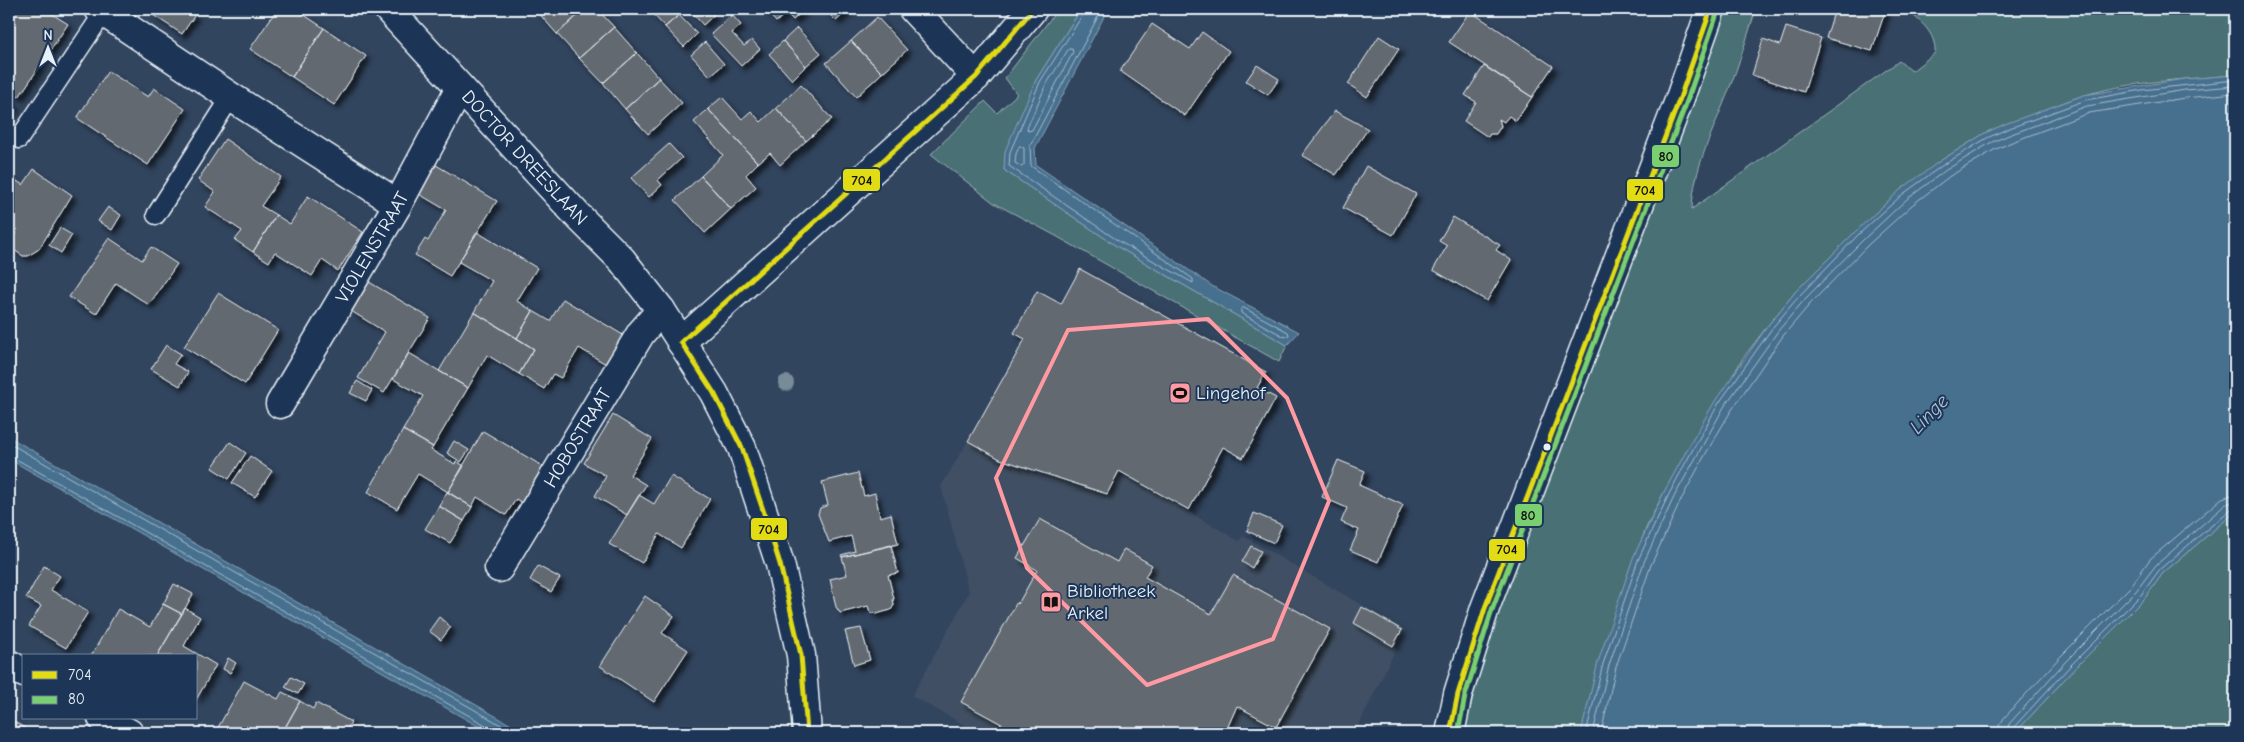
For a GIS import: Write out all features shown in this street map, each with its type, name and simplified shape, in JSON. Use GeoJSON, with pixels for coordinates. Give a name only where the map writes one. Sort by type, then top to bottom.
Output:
{"type":"FeatureCollection","features":[{"type":"Feature","properties":{"kind":"street","name":"DOCTOR DREESLAAN"},"geometry":{"type":"LineString","coordinates":[[388,9],[570,208],[622,260],[660,310],[714,393],[742,448],[764,510],[780,564],[801,655],[807,733]]}},
{"type":"Feature","properties":{"kind":"street"},"geometry":{"type":"LineString","coordinates":[[913,9],[976,77]]}},
{"type":"Feature","properties":{"kind":"street"},"geometry":{"type":"LineString","coordinates":[[681,342],[976,77],[1033,9]]}},
{"type":"Feature","properties":{"kind":"street"},"geometry":{"type":"LineString","coordinates":[[1450,733],[1458,694],[1485,608],[1680,98],[1711,9]]}},
{"type":"Feature","properties":{"kind":"street"},"geometry":{"type":"LineString","coordinates":[[102,10],[231,97],[398,204]]}},
{"type":"Feature","properties":{"kind":"street","name":"VIOLENSTRAAT"},"geometry":{"type":"LineString","coordinates":[[280,404],[398,204],[460,88]]}},
{"type":"Feature","properties":{"kind":"street","name":"HOBOSTRAAT"},"geometry":{"type":"LineString","coordinates":[[499,568],[641,333],[660,310]]}},
{"type":"Feature","properties":{"kind":"street"},"geometry":{"type":"LineString","coordinates":[[9,664],[22,672]]}},
{"type":"Feature","properties":{"kind":"street"},"geometry":{"type":"LineString","coordinates":[[106,720],[129,733]]}},
{"type":"Feature","properties":{"kind":"lane"},"geometry":{"type":"LineString","coordinates":[[19,140],[102,10]]}},
{"type":"Feature","properties":{"kind":"lane"},"geometry":{"type":"LineString","coordinates":[[156,215],[231,97]]}},
{"type":"Feature","properties":{"kind":"highlighted area"},"geometry":{"type":"Polygon","coordinates":[[[1208,319],[1287,398],[1329,501],[1273,639],[1147,685],[1027,568],[996,478],[1068,330],[1208,319]]]}},
{"type":"Feature","properties":{"kind":"shaded area"},"geometry":{"type":"Polygon","coordinates":[[[968,441],[1000,459],[1106,494],[1119,471],[1239,541],[1243,536],[1405,630],[1355,733],[979,733],[912,696],[969,592],[941,486],[968,441]]]}},
{"type":"Feature","properties":{"kind":"green space"},"geometry":{"type":"Polygon","coordinates":[[[1058,9],[1081,9],[1036,80],[1004,170],[1118,247],[1287,345],[1279,362],[994,203],[931,154],[985,101],[997,113],[1017,94],[1005,78],[1058,9]]]}},
{"type":"Feature","properties":{"kind":"green space"},"geometry":{"type":"Polygon","coordinates":[[[1717,9],[1756,9],[1736,72],[1700,164],[1693,194],[1692,209],[1899,61],[1912,71],[1935,53],[1935,46],[1930,33],[1905,9],[2235,9],[2235,75],[2131,85],[2070,100],[1985,133],[1940,161],[1885,204],[1796,291],[1769,324],[1743,358],[1664,492],[1647,526],[1627,577],[1581,733],[1460,733],[1484,645],[1717,9]]]}},
{"type":"Feature","properties":{"kind":"green space"},"geometry":{"type":"Polygon","coordinates":[[[2235,512],[2235,733],[2015,733],[2074,669],[2145,598],[2163,573],[2235,512]]]}},
{"type":"Feature","properties":{"kind":"water"},"geometry":{"type":"Polygon","coordinates":[[[1081,9],[1108,9],[1035,148],[1036,165],[1212,286],[1299,332],[1287,345],[1118,247],[1004,170],[1005,151],[1036,80],[1081,9]]]}},
{"type":"Feature","properties":{"kind":"water","name":"Linge"},"geometry":{"type":"Polygon","coordinates":[[[2235,75],[2235,512],[2163,573],[2145,598],[2074,669],[2015,733],[1581,733],[1598,662],[1633,558],[1664,492],[1715,401],[1769,324],[1796,291],[1900,190],[1940,161],[1985,133],[2084,95],[2184,79],[2235,75]]]}},
{"type":"Feature","properties":{"kind":"water"},"geometry":{"type":"Polygon","coordinates":[[[9,437],[525,733],[490,733],[9,459],[9,437]]]}},
{"type":"Feature","properties":{"kind":"building"},"geometry":{"type":"Polygon","coordinates":[[[9,9],[44,9],[68,24],[19,97],[9,90],[9,57],[12,51],[9,49],[9,9]]]}},
{"type":"Feature","properties":{"kind":"building"},"geometry":{"type":"Polygon","coordinates":[[[158,9],[184,9],[195,15],[182,34],[153,15],[158,9]]]}},
{"type":"Feature","properties":{"kind":"building"},"geometry":{"type":"Polygon","coordinates":[[[277,9],[295,9],[324,28],[292,77],[250,49],[277,9]]]}},
{"type":"Feature","properties":{"kind":"building"},"geometry":{"type":"Polygon","coordinates":[[[535,9],[585,9],[557,34],[535,9]]]}},
{"type":"Feature","properties":{"kind":"building"},"geometry":{"type":"Polygon","coordinates":[[[585,9],[597,9],[614,27],[579,58],[557,34],[585,9]]]}},
{"type":"Feature","properties":{"kind":"building"},"geometry":{"type":"Polygon","coordinates":[[[648,9],[673,9],[679,15],[665,27],[648,9]]]}},
{"type":"Feature","properties":{"kind":"building"},"geometry":{"type":"Polygon","coordinates":[[[689,9],[709,9],[714,15],[703,25],[689,9]]]}},
{"type":"Feature","properties":{"kind":"building"},"geometry":{"type":"Polygon","coordinates":[[[764,9],[805,9],[793,20],[786,13],[776,22],[764,9]]]}},
{"type":"Feature","properties":{"kind":"building"},"geometry":{"type":"Polygon","coordinates":[[[824,9],[849,9],[836,21],[824,9]]]}},
{"type":"Feature","properties":{"kind":"building"},"geometry":{"type":"Polygon","coordinates":[[[1835,9],[1886,9],[1872,51],[1826,38],[1835,9]]]}},
{"type":"Feature","properties":{"kind":"building"},"geometry":{"type":"Polygon","coordinates":[[[1470,11],[1553,66],[1532,97],[1449,42],[1470,11]]]}},
{"type":"Feature","properties":{"kind":"building"},"geometry":{"type":"Polygon","coordinates":[[[679,15],[697,34],[684,47],[665,27],[679,15]]]}},
{"type":"Feature","properties":{"kind":"building"},"geometry":{"type":"Polygon","coordinates":[[[732,15],[741,25],[732,33],[744,46],[752,40],[760,49],[741,66],[711,34],[732,15]]]}},
{"type":"Feature","properties":{"kind":"building"},"geometry":{"type":"Polygon","coordinates":[[[877,17],[907,50],[882,73],[851,41],[877,17]]]}},
{"type":"Feature","properties":{"kind":"building"},"geometry":{"type":"Polygon","coordinates":[[[1152,24],[1190,49],[1202,32],[1229,51],[1185,116],[1120,71],[1152,24]]]}},
{"type":"Feature","properties":{"kind":"building"},"geometry":{"type":"Polygon","coordinates":[[[614,27],[637,53],[603,83],[579,58],[614,27]]]}},
{"type":"Feature","properties":{"kind":"building"},"geometry":{"type":"Polygon","coordinates":[[[1786,27],[1821,38],[1804,92],[1752,75],[1763,39],[1780,45],[1786,27]]]}},
{"type":"Feature","properties":{"kind":"building"},"geometry":{"type":"Polygon","coordinates":[[[324,28],[366,56],[334,105],[292,77],[324,28]]]}},
{"type":"Feature","properties":{"kind":"building"},"geometry":{"type":"Polygon","coordinates":[[[797,28],[821,53],[806,66],[783,41],[797,28]]]}},
{"type":"Feature","properties":{"kind":"building"},"geometry":{"type":"Polygon","coordinates":[[[1379,36],[1399,49],[1367,97],[1348,84],[1379,36]]]}},
{"type":"Feature","properties":{"kind":"building"},"geometry":{"type":"Polygon","coordinates":[[[783,41],[806,66],[792,80],[769,54],[783,41]]]}},
{"type":"Feature","properties":{"kind":"building"},"geometry":{"type":"Polygon","coordinates":[[[851,41],[882,73],[856,97],[826,63],[851,41]]]}},
{"type":"Feature","properties":{"kind":"building"},"geometry":{"type":"Polygon","coordinates":[[[705,42],[724,64],[710,76],[691,55],[705,42]]]}},
{"type":"Feature","properties":{"kind":"building"},"geometry":{"type":"Polygon","coordinates":[[[637,53],[659,78],[625,109],[603,83],[637,53]]]}},
{"type":"Feature","properties":{"kind":"building"},"geometry":{"type":"Polygon","coordinates":[[[1257,65],[1279,79],[1268,95],[1246,81],[1257,65]]]}},
{"type":"Feature","properties":{"kind":"building"},"geometry":{"type":"Polygon","coordinates":[[[1484,66],[1532,97],[1516,121],[1509,116],[1504,122],[1499,119],[1501,126],[1496,134],[1490,134],[1488,137],[1464,121],[1476,102],[1465,95],[1484,66]]]}},
{"type":"Feature","properties":{"kind":"building"},"geometry":{"type":"Polygon","coordinates":[[[108,71],[148,97],[154,88],[185,109],[148,165],[77,118],[108,71]]]}},
{"type":"Feature","properties":{"kind":"building"},"geometry":{"type":"Polygon","coordinates":[[[659,78],[682,103],[648,134],[625,109],[659,78]]]}},
{"type":"Feature","properties":{"kind":"building"},"geometry":{"type":"Polygon","coordinates":[[[801,85],[832,119],[806,141],[776,108],[801,85]]]}},
{"type":"Feature","properties":{"kind":"building"},"geometry":{"type":"Polygon","coordinates":[[[722,97],[742,119],[751,111],[761,122],[776,108],[806,141],[780,165],[770,153],[758,163],[708,109],[722,97]]]}},
{"type":"Feature","properties":{"kind":"building"},"geometry":{"type":"Polygon","coordinates":[[[9,101],[15,105],[9,115],[9,101]]]}},
{"type":"Feature","properties":{"kind":"building"},"geometry":{"type":"Polygon","coordinates":[[[708,109],[758,163],[746,175],[756,187],[731,209],[701,176],[723,155],[694,122],[708,109]]]}},
{"type":"Feature","properties":{"kind":"building"},"geometry":{"type":"Polygon","coordinates":[[[1335,111],[1368,129],[1336,175],[1302,155],[1335,111]]]}},
{"type":"Feature","properties":{"kind":"building"},"geometry":{"type":"Polygon","coordinates":[[[225,139],[281,177],[261,206],[276,215],[253,252],[235,240],[242,231],[205,207],[215,192],[198,180],[225,139]]]}},
{"type":"Feature","properties":{"kind":"building"},"geometry":{"type":"Polygon","coordinates":[[[669,144],[682,158],[658,180],[662,185],[649,197],[631,178],[669,144]]]}},
{"type":"Feature","properties":{"kind":"building"},"geometry":{"type":"Polygon","coordinates":[[[436,165],[497,201],[450,276],[415,255],[425,239],[428,241],[446,210],[419,194],[436,165]]]}},
{"type":"Feature","properties":{"kind":"building"},"geometry":{"type":"Polygon","coordinates":[[[1366,166],[1416,194],[1393,235],[1343,208],[1366,166]]]}},
{"type":"Feature","properties":{"kind":"building"},"geometry":{"type":"Polygon","coordinates":[[[34,169],[72,195],[39,249],[28,256],[23,256],[14,250],[12,240],[17,230],[9,225],[9,176],[23,185],[34,169]]]}},
{"type":"Feature","properties":{"kind":"building"},"geometry":{"type":"Polygon","coordinates":[[[701,176],[731,209],[705,233],[675,200],[701,176]]]}},
{"type":"Feature","properties":{"kind":"building"},"geometry":{"type":"Polygon","coordinates":[[[308,196],[363,232],[338,271],[322,260],[312,276],[275,252],[269,262],[253,252],[276,215],[290,224],[308,196]]]}},
{"type":"Feature","properties":{"kind":"building"},"geometry":{"type":"Polygon","coordinates":[[[108,207],[121,215],[112,230],[98,221],[108,207]]]}},
{"type":"Feature","properties":{"kind":"building"},"geometry":{"type":"Polygon","coordinates":[[[1453,217],[1500,245],[1496,250],[1511,260],[1487,301],[1433,270],[1447,246],[1439,241],[1453,217]]]}},
{"type":"Feature","properties":{"kind":"building"},"geometry":{"type":"Polygon","coordinates":[[[60,228],[72,235],[61,253],[49,245],[60,228]]]}},
{"type":"Feature","properties":{"kind":"building"},"geometry":{"type":"Polygon","coordinates":[[[477,232],[537,268],[517,301],[533,311],[517,338],[474,312],[492,281],[459,262],[477,232]]]}},
{"type":"Feature","properties":{"kind":"building"},"geometry":{"type":"Polygon","coordinates":[[[109,238],[142,260],[151,247],[177,264],[149,305],[116,283],[96,314],[69,297],[109,238]]]}},
{"type":"Feature","properties":{"kind":"building"},"geometry":{"type":"Polygon","coordinates":[[[1080,269],[1266,372],[1257,388],[1276,398],[1261,426],[1243,458],[1223,447],[1189,510],[1119,471],[1107,494],[1000,459],[968,441],[1025,339],[1014,333],[1037,291],[1061,304],[1080,269]]]}},
{"type":"Feature","properties":{"kind":"building"},"geometry":{"type":"Polygon","coordinates":[[[369,282],[430,318],[384,393],[358,378],[385,332],[351,311],[369,282]]]}},
{"type":"Feature","properties":{"kind":"building"},"geometry":{"type":"Polygon","coordinates":[[[218,293],[278,330],[245,384],[184,347],[218,293]]]}},
{"type":"Feature","properties":{"kind":"building"},"geometry":{"type":"Polygon","coordinates":[[[563,299],[623,335],[606,364],[579,348],[561,378],[553,374],[544,389],[519,374],[534,349],[517,338],[533,311],[550,321],[563,299]]]}},
{"type":"Feature","properties":{"kind":"building"},"geometry":{"type":"Polygon","coordinates":[[[474,312],[534,349],[519,374],[487,355],[468,388],[439,371],[474,312]]]}},
{"type":"Feature","properties":{"kind":"building"},"geometry":{"type":"Polygon","coordinates":[[[166,345],[181,354],[174,364],[188,372],[180,386],[151,369],[166,345]]]}},
{"type":"Feature","properties":{"kind":"building"},"geometry":{"type":"Polygon","coordinates":[[[409,353],[468,388],[433,447],[403,430],[423,396],[393,379],[409,353]]]}},
{"type":"Feature","properties":{"kind":"building"},"geometry":{"type":"Polygon","coordinates":[[[357,381],[372,390],[366,401],[350,393],[357,381]]]}},
{"type":"Feature","properties":{"kind":"building"},"geometry":{"type":"Polygon","coordinates":[[[613,415],[652,439],[630,475],[646,485],[627,515],[595,496],[606,476],[584,463],[613,415]]]}},
{"type":"Feature","properties":{"kind":"building"},"geometry":{"type":"Polygon","coordinates":[[[403,430],[433,447],[431,450],[455,464],[456,461],[464,466],[448,492],[418,474],[397,509],[368,492],[403,430]]]}},
{"type":"Feature","properties":{"kind":"building"},"geometry":{"type":"Polygon","coordinates":[[[483,431],[544,467],[522,503],[516,499],[506,515],[477,497],[472,507],[448,492],[483,431]]]}},
{"type":"Feature","properties":{"kind":"building"},"geometry":{"type":"Polygon","coordinates":[[[454,441],[469,450],[461,462],[447,453],[454,441]]]}},
{"type":"Feature","properties":{"kind":"building"},"geometry":{"type":"Polygon","coordinates":[[[230,442],[246,453],[229,479],[212,468],[230,442]]]}},
{"type":"Feature","properties":{"kind":"building"},"geometry":{"type":"Polygon","coordinates":[[[250,456],[272,471],[255,497],[232,483],[250,456]]]}},
{"type":"Feature","properties":{"kind":"building"},"geometry":{"type":"Polygon","coordinates":[[[1338,460],[1365,471],[1359,485],[1403,505],[1378,562],[1350,550],[1359,530],[1341,522],[1347,508],[1322,497],[1338,460]]]}},
{"type":"Feature","properties":{"kind":"building"},"geometry":{"type":"Polygon","coordinates":[[[858,473],[864,496],[875,493],[880,517],[891,514],[898,544],[842,557],[841,555],[855,551],[851,536],[829,542],[818,514],[820,508],[828,505],[822,482],[858,473]]]}},
{"type":"Feature","properties":{"kind":"building"},"geometry":{"type":"Polygon","coordinates":[[[671,476],[710,499],[681,548],[659,534],[642,563],[609,544],[639,495],[654,504],[671,476]]]}},
{"type":"Feature","properties":{"kind":"building"},"geometry":{"type":"Polygon","coordinates":[[[447,492],[472,507],[464,521],[439,506],[447,492]]]}},
{"type":"Feature","properties":{"kind":"building"},"geometry":{"type":"Polygon","coordinates":[[[439,506],[464,521],[450,543],[425,529],[439,506]]]}},
{"type":"Feature","properties":{"kind":"building"},"geometry":{"type":"Polygon","coordinates":[[[1254,513],[1282,525],[1274,543],[1247,531],[1254,513]]]}},
{"type":"Feature","properties":{"kind":"building"},"geometry":{"type":"Polygon","coordinates":[[[1040,519],[1117,562],[1124,549],[1152,565],[1145,577],[1211,614],[1233,575],[1330,629],[1276,727],[1237,706],[1225,733],[1018,733],[961,702],[1037,570],[1017,558],[1040,519]]]}},
{"type":"Feature","properties":{"kind":"building"},"geometry":{"type":"Polygon","coordinates":[[[891,545],[898,573],[888,575],[894,599],[894,605],[891,610],[876,614],[870,612],[868,606],[840,613],[836,607],[830,579],[847,575],[842,557],[891,545]]]}},
{"type":"Feature","properties":{"kind":"building"},"geometry":{"type":"Polygon","coordinates":[[[1251,546],[1261,551],[1252,568],[1242,562],[1251,546]]]}},
{"type":"Feature","properties":{"kind":"building"},"geometry":{"type":"Polygon","coordinates":[[[44,566],[60,576],[51,590],[88,612],[66,648],[29,626],[41,606],[26,598],[44,566]]]}},
{"type":"Feature","properties":{"kind":"building"},"geometry":{"type":"Polygon","coordinates":[[[538,566],[560,578],[551,592],[530,580],[538,566]]]}},
{"type":"Feature","properties":{"kind":"building"},"geometry":{"type":"Polygon","coordinates":[[[174,584],[193,594],[182,614],[163,604],[174,584]]]}},
{"type":"Feature","properties":{"kind":"building"},"geometry":{"type":"Polygon","coordinates":[[[645,596],[674,616],[662,633],[688,650],[654,702],[600,666],[645,596]]]}},
{"type":"Feature","properties":{"kind":"building"},"geometry":{"type":"Polygon","coordinates":[[[163,604],[182,614],[158,654],[92,654],[118,609],[150,627],[163,604]]]}},
{"type":"Feature","properties":{"kind":"building"},"geometry":{"type":"Polygon","coordinates":[[[1362,607],[1402,630],[1393,646],[1354,623],[1362,607]]]}},
{"type":"Feature","properties":{"kind":"building"},"geometry":{"type":"Polygon","coordinates":[[[185,608],[200,617],[184,646],[197,654],[158,654],[185,608]]]}},
{"type":"Feature","properties":{"kind":"building"},"geometry":{"type":"Polygon","coordinates":[[[439,617],[451,627],[441,640],[429,631],[439,617]]]}},
{"type":"Feature","properties":{"kind":"building"},"geometry":{"type":"Polygon","coordinates":[[[861,628],[870,660],[854,665],[845,631],[861,628]]]}},
{"type":"Feature","properties":{"kind":"building"},"geometry":{"type":"Polygon","coordinates":[[[198,654],[216,665],[198,696],[198,654]]]}},
{"type":"Feature","properties":{"kind":"building"},"geometry":{"type":"Polygon","coordinates":[[[228,658],[236,663],[230,673],[223,669],[228,658]]]}},
{"type":"Feature","properties":{"kind":"building"},"geometry":{"type":"Polygon","coordinates":[[[291,677],[304,684],[298,694],[285,687],[291,677]]]}},
{"type":"Feature","properties":{"kind":"building"},"geometry":{"type":"Polygon","coordinates":[[[244,681],[278,699],[282,692],[300,701],[282,733],[262,731],[261,733],[215,733],[244,681]]]}},
{"type":"Feature","properties":{"kind":"building"},"geometry":{"type":"Polygon","coordinates":[[[300,701],[313,709],[316,703],[351,722],[345,733],[282,733],[300,701]]]}},
{"type":"Feature","properties":{"kind":"building"},"geometry":{"type":"Polygon","coordinates":[[[9,719],[25,728],[23,733],[9,733],[9,719]]]}},
{"type":"Feature","properties":{"kind":"transit line","name":"704"},"geometry":{"type":"LineString","coordinates":[[681,342],[976,77],[1033,9]]}},
{"type":"Feature","properties":{"kind":"transit line","name":"704"},"geometry":{"type":"LineString","coordinates":[[1450,733],[1458,694],[1485,608],[1680,98],[1711,9]]}},
{"type":"Feature","properties":{"kind":"transit line","name":"80"},"geometry":{"type":"LineString","coordinates":[[1458,733],[1465,696],[1492,610],[1687,101],[1718,11]]}},
{"type":"Feature","properties":{"kind":"transit line","name":"704"},"geometry":{"type":"LineString","coordinates":[[681,342],[714,393],[742,448],[763,510],[780,564],[801,655],[807,733]]}},
{"type":"Feature","properties":{"kind":"place","name":"Lingehof"},"geometry":{"type":"Point","coordinates":[1180,393]}},
{"type":"Feature","properties":{"kind":"place","name":"Bibliotheek Arkel"},"geometry":{"type":"Point","coordinates":[1051,602]}}]}
